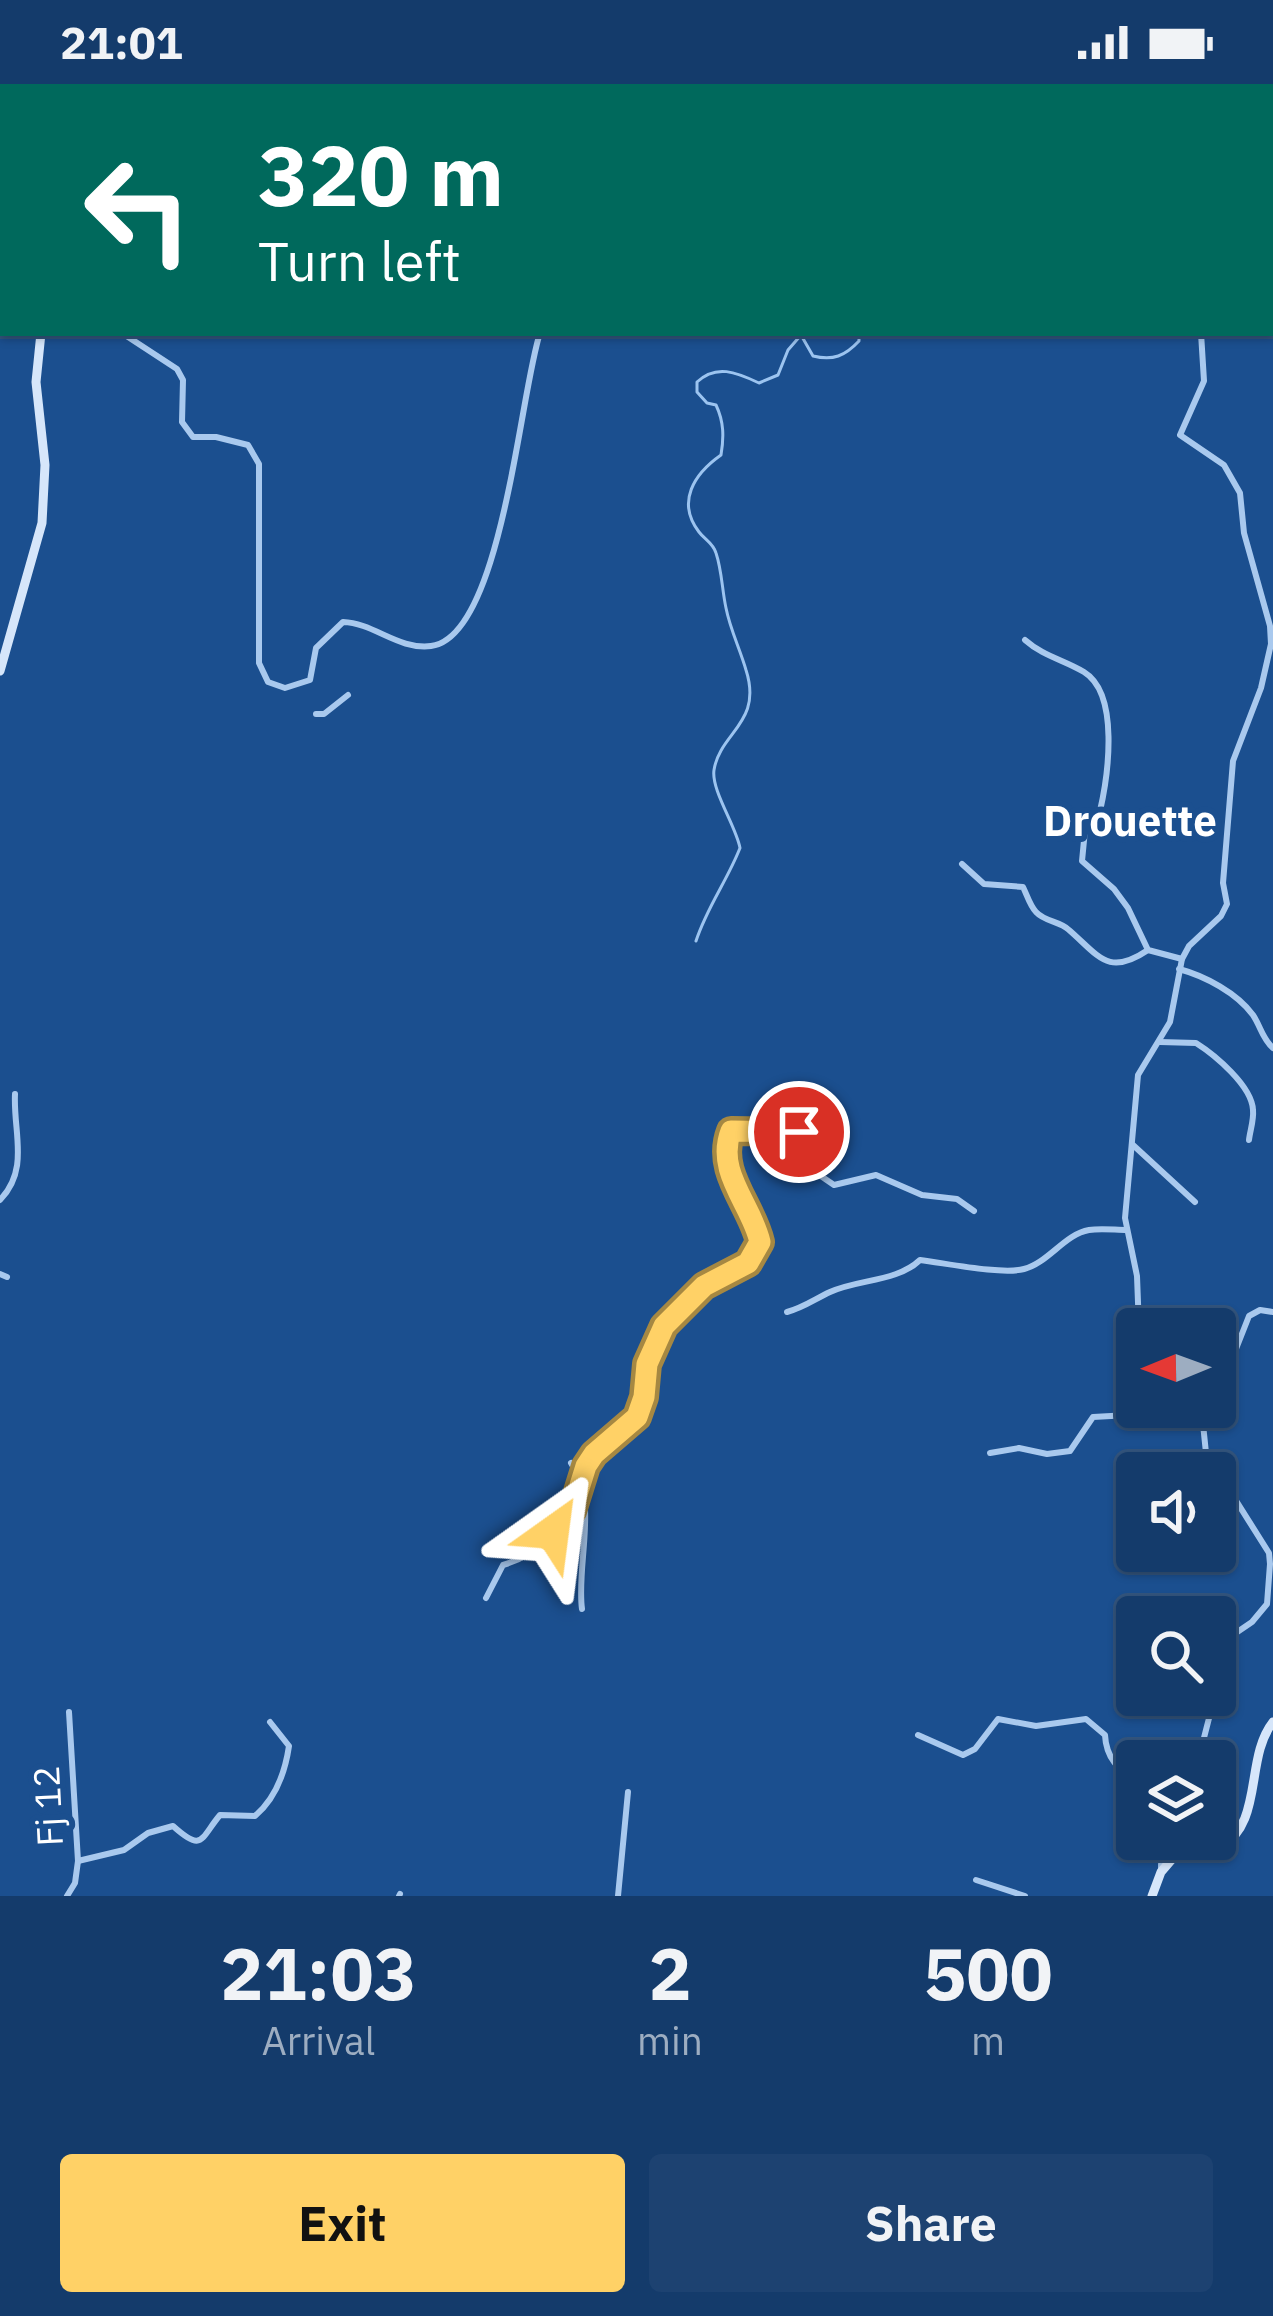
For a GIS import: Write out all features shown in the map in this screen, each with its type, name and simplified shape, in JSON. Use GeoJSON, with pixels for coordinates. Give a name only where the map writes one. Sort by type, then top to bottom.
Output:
{"type":"FeatureCollection","features":[{"type":"Feature","properties":{"kind":"street"},"geometry":{"type":"LineString","coordinates":[[0,671],[42,523],[45,465],[36,382],[41,336]]}},
{"type":"Feature","properties":{"kind":"street"},"geometry":{"type":"LineString","coordinates":[[127,336],[177,369],[183,380],[182,422],[194,437],[216,437],[248,446],[259,464],[260,663],[268,682],[285,688],[310,680],[320,640],[343,622],[363,623],[399,643],[431,646],[455,636],[485,582],[529,401],[531,361],[539,336]]}},
{"type":"Feature","properties":{"kind":"street"},"geometry":{"type":"LineString","coordinates":[[1138,1308],[1126,1185],[1138,1075],[1174,1009],[1182,959],[1227,904],[1223,883],[1233,761],[1261,688],[1271,644],[1244,532],[1240,493],[1224,465],[1180,435],[1204,381],[1201,336]]}},
{"type":"Feature","properties":{"kind":"street"},"geometry":{"type":"LineString","coordinates":[[1025,640],[1039,652],[1086,673],[1104,695],[1109,768],[1100,811],[1086,820],[1082,856],[1085,865],[1128,908],[1148,950]]}},
{"type":"Feature","properties":{"kind":"street"},"geometry":{"type":"LineString","coordinates":[[316,713],[324,714],[348,695]]}},
{"type":"Feature","properties":{"kind":"street"},"geometry":{"type":"LineString","coordinates":[[962,863],[984,884],[1022,887],[1037,914],[1067,928],[1110,963],[1123,964],[1148,950],[1182,959]]}},
{"type":"Feature","properties":{"kind":"street"},"geometry":{"type":"LineString","coordinates":[[1179,969],[1212,982],[1248,1009],[1273,1048]]}},
{"type":"Feature","properties":{"kind":"street"},"geometry":{"type":"LineString","coordinates":[[1160,1042],[1196,1042],[1236,1080],[1251,1099],[1249,1140]]}},
{"type":"Feature","properties":{"kind":"street"},"geometry":{"type":"LineString","coordinates":[[0,1200],[14,1182],[20,1151],[15,1094]]}},
{"type":"Feature","properties":{"kind":"street"},"geometry":{"type":"LineString","coordinates":[[487,1598],[503,1565],[528,1558],[563,1522],[594,1454],[637,1417],[647,1364],[664,1326],[704,1286],[755,1257],[760,1242],[734,1189],[727,1147],[731,1131],[799,1132],[808,1137],[815,1172],[834,1185],[877,1175],[922,1195],[957,1199],[974,1211]]}},
{"type":"Feature","properties":{"kind":"street"},"geometry":{"type":"LineString","coordinates":[[1133,1144],[1195,1202]]}},
{"type":"Feature","properties":{"kind":"street"},"geometry":{"type":"LineString","coordinates":[[787,1312],[833,1290],[913,1267],[920,1260],[955,1268],[1017,1271],[1033,1267],[1085,1230],[1127,1230]]}},
{"type":"Feature","properties":{"kind":"street"},"geometry":{"type":"LineString","coordinates":[[1236,1350],[1249,1316],[1260,1310],[1273,1312]]}},
{"type":"Feature","properties":{"kind":"street"},"geometry":{"type":"LineString","coordinates":[[990,1454],[1019,1448],[1047,1454],[1070,1451],[1093,1417],[1116,1416]]}},
{"type":"Feature","properties":{"kind":"street"},"geometry":{"type":"LineString","coordinates":[[1203,1428],[1206,1453],[1269,1553],[1267,1604],[1236,1634]]}},
{"type":"Feature","properties":{"kind":"street"},"geometry":{"type":"LineString","coordinates":[[571,1463],[581,1487],[582,1609]]}},
{"type":"Feature","properties":{"kind":"street","name":"Fj 12"},"geometry":{"type":"LineString","coordinates":[[67,1896],[75,1883],[78,1861],[70,1712]]}},
{"type":"Feature","properties":{"kind":"street"},"geometry":{"type":"LineString","coordinates":[[918,1736],[963,1755],[975,1749],[998,1719],[1036,1726],[1086,1719],[1105,1735],[1106,1750],[1116,1765]]}},
{"type":"Feature","properties":{"kind":"street"},"geometry":{"type":"LineString","coordinates":[[78,1861],[124,1850],[160,1828],[173,1826],[192,1841],[200,1841],[220,1815],[254,1816],[274,1793],[287,1759],[289,1747],[270,1722]]}},
{"type":"Feature","properties":{"kind":"street"},"geometry":{"type":"LineString","coordinates":[[1152,1896],[1161,1872],[1173,1858],[1216,1851],[1242,1827],[1258,1758],[1273,1722]]}},
{"type":"Feature","properties":{"kind":"street"},"geometry":{"type":"LineString","coordinates":[[618,1896],[628,1792]]}},
{"type":"Feature","properties":{"kind":"street"},"geometry":{"type":"LineString","coordinates":[[1161,1860],[1161,1872]]}},
{"type":"Feature","properties":{"kind":"street"},"geometry":{"type":"LineString","coordinates":[[976,1880],[1025,1896]]}},
{"type":"Feature","properties":{"kind":"waterway"},"geometry":{"type":"LineString","coordinates":[[696,941],[740,848],[716,788],[714,770],[745,715],[750,688],[728,616],[716,553],[689,510],[691,489],[721,455],[723,442],[716,405],[697,392],[697,382],[711,373],[726,372],[759,383],[778,375],[788,350],[800,336]]}},
{"type":"Feature","properties":{"kind":"waterway"},"geometry":{"type":"LineString","coordinates":[[802,336],[813,356],[827,358],[849,350],[859,336]]}},
{"type":"Feature","properties":{"kind":"district","name":"Drouette"},"geometry":{"type":"Point","coordinates":[1130,821]}},
{"type":"Feature","properties":{"kind":"route"},"geometry":{"type":"LineString","coordinates":[[553,1532],[572,1511],[594,1454],[637,1417],[647,1364],[664,1326],[704,1286],[755,1257],[760,1242],[755,1225],[734,1189],[727,1147],[731,1131],[799,1132]]}}]}
